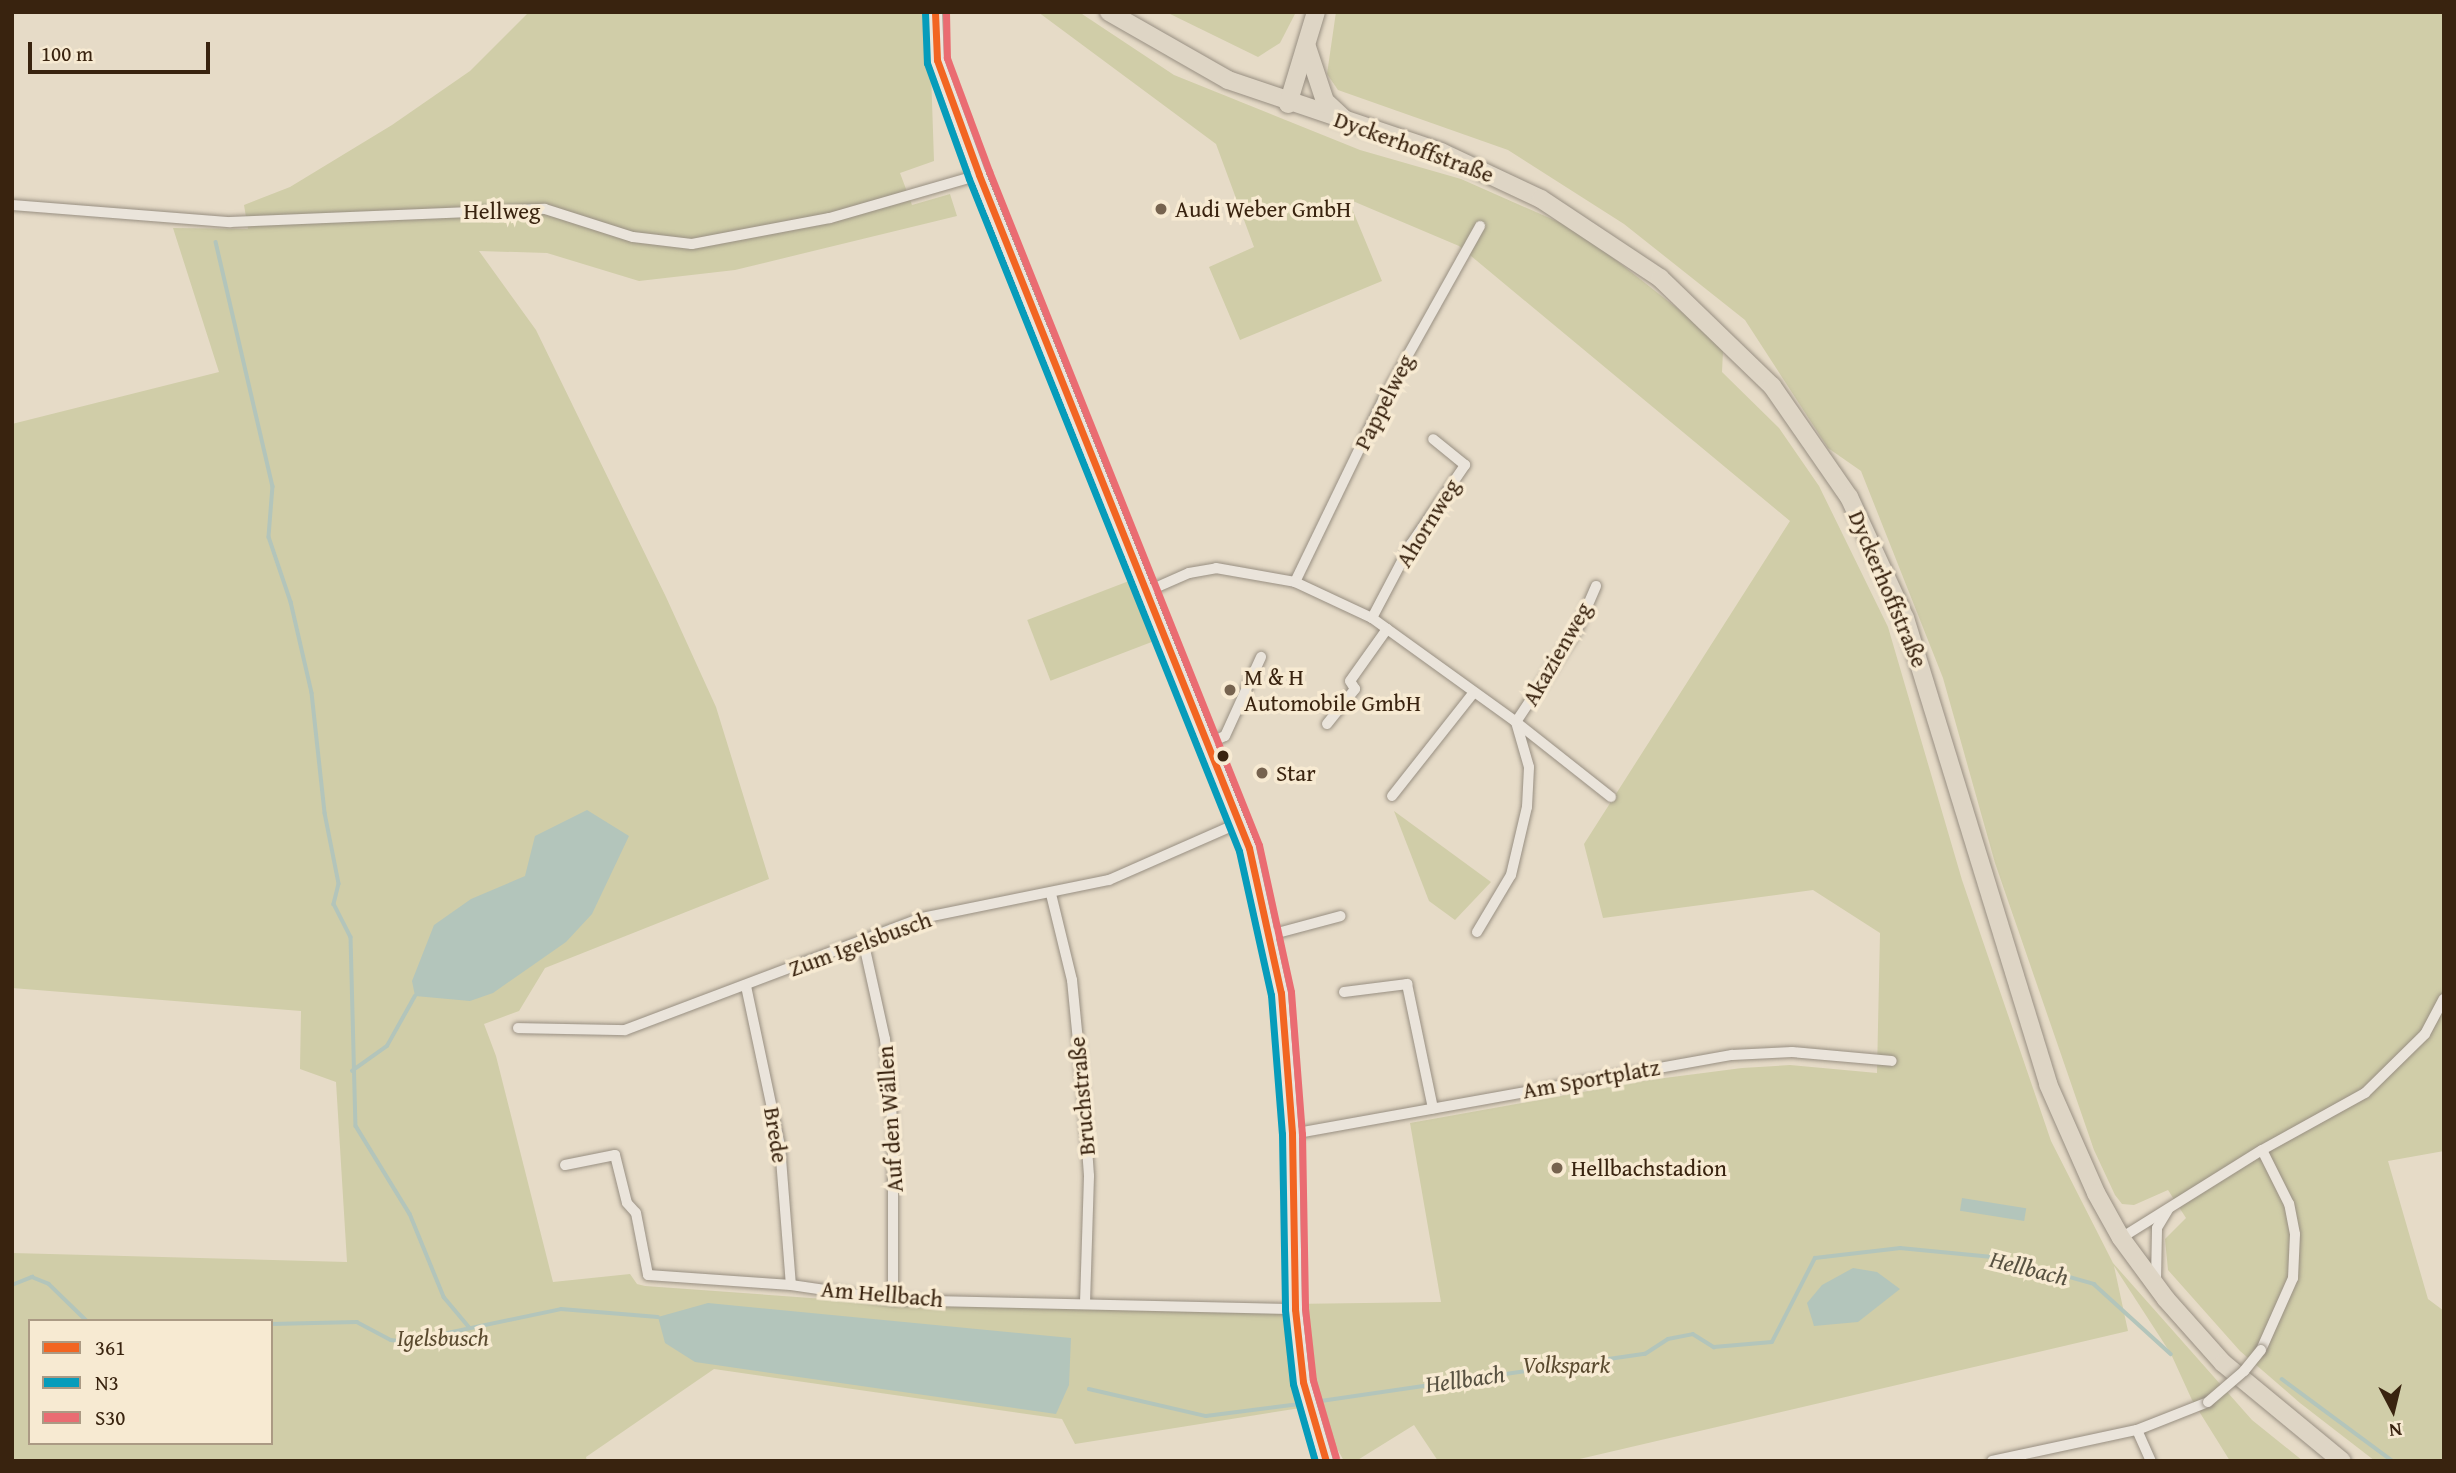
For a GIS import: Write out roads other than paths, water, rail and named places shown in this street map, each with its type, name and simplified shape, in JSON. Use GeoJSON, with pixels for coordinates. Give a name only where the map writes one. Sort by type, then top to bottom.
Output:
{"type":"FeatureCollection","features":[{"type":"Feature","properties":{"kind":"main road","name":"Dyckerhoffstraße"},"geometry":{"type":"LineString","coordinates":[[1109,12],[1228,80],[1288,104],[1441,152],[1499,177],[1588,227],[1660,278],[1720,331],[1772,386],[1816,445],[1875,547],[1905,618],[2048,1084],[2072,1145],[2121,1238],[2156,1286],[2223,1363],[2284,1418],[2342,1461]]}},
{"type":"Feature","properties":{"kind":"main road"},"geometry":{"type":"LineString","coordinates":[[1288,104],[1316,12]]}},
{"type":"Feature","properties":{"kind":"main road"},"geometry":{"type":"LineString","coordinates":[[1307,47],[1325,101],[1349,124]]}},
{"type":"Feature","properties":{"kind":"street"},"geometry":{"type":"LineString","coordinates":[[935,12],[937,60],[979,175],[1209,743],[1239,823],[1270,935],[1281,993],[1292,1134],[1295,1309],[1303,1382],[1326,1461]]}},
{"type":"Feature","properties":{"kind":"street","name":"Hellweg"},"geometry":{"type":"LineString","coordinates":[[12,205],[230,222],[545,209],[632,237],[692,244],[830,218],[979,175]]}},
{"type":"Feature","properties":{"kind":"street","name":"Pappelweg"},"geometry":{"type":"LineString","coordinates":[[1295,582],[1384,398],[1480,226]]}},
{"type":"Feature","properties":{"kind":"street","name":"Ahornweg"},"geometry":{"type":"LineString","coordinates":[[1372,618],[1411,544],[1465,465],[1433,439]]}},
{"type":"Feature","properties":{"kind":"street"},"geometry":{"type":"LineString","coordinates":[[1148,591],[1189,573],[1216,568],[1295,582],[1372,618],[1516,722],[1611,797]]}},
{"type":"Feature","properties":{"kind":"street","name":"Akazienweg"},"geometry":{"type":"LineString","coordinates":[[1516,722],[1577,630],[1596,586]]}},
{"type":"Feature","properties":{"kind":"street"},"geometry":{"type":"LineString","coordinates":[[1327,724],[1355,689],[1350,681],[1387,629]]}},
{"type":"Feature","properties":{"kind":"street"},"geometry":{"type":"LineString","coordinates":[[1209,743],[1225,736],[1261,657]]}},
{"type":"Feature","properties":{"kind":"street"},"geometry":{"type":"LineString","coordinates":[[1392,796],[1474,692]]}},
{"type":"Feature","properties":{"kind":"street"},"geometry":{"type":"LineString","coordinates":[[1477,932],[1511,875],[1527,807],[1529,767],[1516,722]]}},
{"type":"Feature","properties":{"kind":"street","name":"Zum Igelsbusch"},"geometry":{"type":"LineString","coordinates":[[518,1028],[625,1030],[922,919],[1109,880],[1239,823]]}},
{"type":"Feature","properties":{"kind":"street","name":"Bruchstraße"},"geometry":{"type":"LineString","coordinates":[[1051,894],[1072,980],[1083,1092],[1089,1176],[1085,1301]]}},
{"type":"Feature","properties":{"kind":"street"},"geometry":{"type":"LineString","coordinates":[[1270,935],[1341,916]]}},
{"type":"Feature","properties":{"kind":"street","name":"Auf den Wällen"},"geometry":{"type":"LineString","coordinates":[[863,940],[885,1039],[893,1130],[893,1300]]}},
{"type":"Feature","properties":{"kind":"street"},"geometry":{"type":"LineString","coordinates":[[1344,992],[1408,984],[1433,1108]]}},
{"type":"Feature","properties":{"kind":"street","name":"Brede"},"geometry":{"type":"LineString","coordinates":[[746,986],[779,1146],[791,1286]]}},
{"type":"Feature","properties":{"kind":"street"},"geometry":{"type":"LineString","coordinates":[[2121,1238],[2262,1150],[2365,1093],[2425,1034],[2444,999]]}},
{"type":"Feature","properties":{"kind":"street","name":"Am Sportplatz"},"geometry":{"type":"LineString","coordinates":[[1292,1134],[1732,1055],[1792,1052],[1892,1061]]}},
{"type":"Feature","properties":{"kind":"street"},"geometry":{"type":"LineString","coordinates":[[1992,1461],[2137,1430],[2208,1402],[2244,1371],[2260,1350],[2293,1278],[2295,1234],[2281,1185],[2262,1150]]}},
{"type":"Feature","properties":{"kind":"street","name":"Am Hellbach"},"geometry":{"type":"LineString","coordinates":[[565,1165],[615,1155],[627,1203],[636,1213],[648,1275],[791,1286],[893,1300],[1085,1301],[1295,1309]]}},
{"type":"Feature","properties":{"kind":"street"},"geometry":{"type":"LineString","coordinates":[[2156,1286],[2153,1257],[2157,1228],[2170,1208]]}},
{"type":"Feature","properties":{"kind":"street"},"geometry":{"type":"LineString","coordinates":[[2137,1430],[2151,1461]]}},
{"type":"Feature","properties":{"kind":"waterway"},"geometry":{"type":"LineString","coordinates":[[216,242],[273,486],[269,537],[291,602],[312,693],[325,813],[339,884],[334,904],[351,937],[356,1126],[410,1214],[444,1297],[469,1327]]}},
{"type":"Feature","properties":{"kind":"waterway"},"geometry":{"type":"LineString","coordinates":[[352,1071],[387,1046],[415,996]]}},
{"type":"Feature","properties":{"kind":"waterway","name":"Hellbach"},"geometry":{"type":"LineString","coordinates":[[1314,1402],[1645,1354],[1668,1339],[1693,1334],[1714,1347],[1772,1342],[1815,1258],[1900,1248],[2003,1258],[2094,1284],[2171,1354]]}},
{"type":"Feature","properties":{"kind":"waterway","name":"Hellbach"},"geometry":{"type":"LineString","coordinates":[[12,1285],[32,1277],[49,1284],[85,1319]]}},
{"type":"Feature","properties":{"kind":"waterway","name":"Hellbach"},"geometry":{"type":"LineString","coordinates":[[273,1324],[357,1322],[391,1340],[405,1342],[561,1309],[658,1317]]}},
{"type":"Feature","properties":{"kind":"waterway","name":"Hellbach"},"geometry":{"type":"LineString","coordinates":[[2282,1379],[2393,1461]]}},
{"type":"Feature","properties":{"kind":"waterway","name":"Hellbach"},"geometry":{"type":"LineString","coordinates":[[1089,1389],[1206,1416],[1307,1403]]}},
{"type":"Feature","properties":{"kind":"place","name":"Audi Weber GmbH"},"geometry":{"type":"Point","coordinates":[1161,209]}},
{"type":"Feature","properties":{"kind":"place","name":"M & H Automobile GmbH"},"geometry":{"type":"Point","coordinates":[1230,690]}},
{"type":"Feature","properties":{"kind":"place","name":"Star"},"geometry":{"type":"Point","coordinates":[1262,773]}},
{"type":"Feature","properties":{"kind":"place","name":"Hellbachstadion"},"geometry":{"type":"Point","coordinates":[1557,1168]}},
{"type":"Feature","properties":{"kind":"park label","name":"Igelsbusch"},"geometry":{"type":"Point","coordinates":[443,1338]}},
{"type":"Feature","properties":{"kind":"park label","name":"Volkspark"},"geometry":{"type":"Point","coordinates":[1566,1365]}}]}
